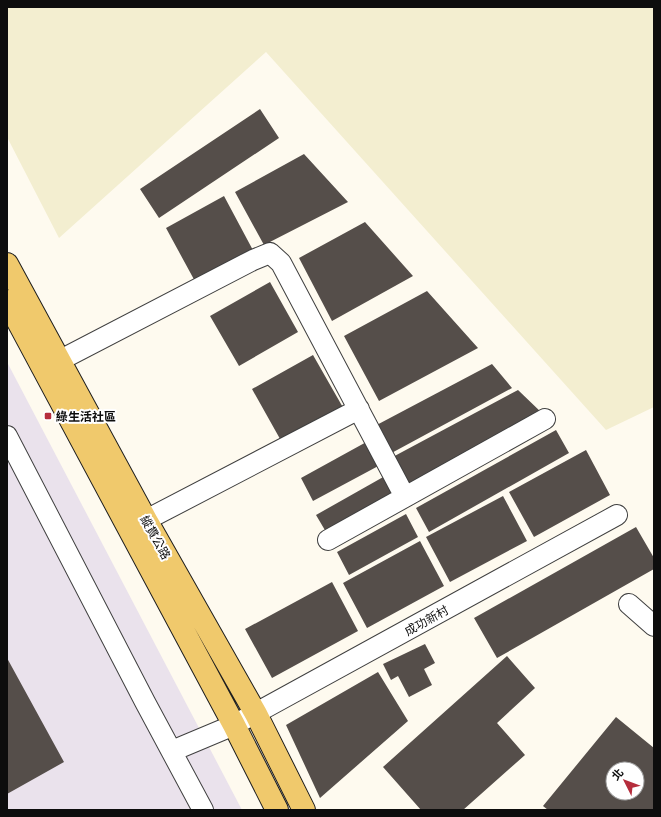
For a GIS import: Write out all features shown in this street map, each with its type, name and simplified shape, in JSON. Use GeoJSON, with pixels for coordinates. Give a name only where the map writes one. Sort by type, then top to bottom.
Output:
{"type":"FeatureCollection","features":[{"type":"Feature","properties":{"kind":"main road","name":"縱貫公路"},"geometry":{"type":"LineString","coordinates":[[7,264],[51,365],[277,810]]}},
{"type":"Feature","properties":{"kind":"main road","name":"縱貫公路"},"geometry":{"type":"LineString","coordinates":[[7,301],[51,365],[146,520],[256,714],[304,810]]}},
{"type":"Feature","properties":{"kind":"lane"},"geometry":{"type":"LineString","coordinates":[[51,365],[270,253],[281,263],[405,497]]}},
{"type":"Feature","properties":{"kind":"lane"},"geometry":{"type":"LineString","coordinates":[[146,520],[358,409]]}},
{"type":"Feature","properties":{"kind":"lane"},"geometry":{"type":"LineString","coordinates":[[328,540],[545,419]]}},
{"type":"Feature","properties":{"kind":"lane"},"geometry":{"type":"LineString","coordinates":[[7,436],[145,702],[203,810]]}},
{"type":"Feature","properties":{"kind":"lane","name":"成功新村"},"geometry":{"type":"LineString","coordinates":[[172,751],[256,714],[617,515]]}},
{"type":"Feature","properties":{"kind":"lane"},"geometry":{"type":"LineString","coordinates":[[629,604],[654,626]]}},
{"type":"Feature","properties":{"kind":"shaded area"},"geometry":{"type":"Polygon","coordinates":[[[7,7],[654,7],[654,407],[606,430],[266,52],[59,238],[7,137],[7,7]]]}},
{"type":"Feature","properties":{"kind":"shaded area"},"geometry":{"type":"Polygon","coordinates":[[[7,362],[242,810],[7,810],[7,362]]]}},
{"type":"Feature","properties":{"kind":"building"},"geometry":{"type":"Polygon","coordinates":[[[260,109],[279,138],[159,218],[140,189],[260,109]]]}},
{"type":"Feature","properties":{"kind":"building"},"geometry":{"type":"Polygon","coordinates":[[[304,154],[348,202],[264,245],[235,192],[304,154]]]}},
{"type":"Feature","properties":{"kind":"building"},"geometry":{"type":"Polygon","coordinates":[[[224,196],[255,254],[197,285],[166,228],[224,196]]]}},
{"type":"Feature","properties":{"kind":"building"},"geometry":{"type":"Polygon","coordinates":[[[365,222],[413,276],[332,321],[299,258],[365,222]]]}},
{"type":"Feature","properties":{"kind":"building"},"geometry":{"type":"Polygon","coordinates":[[[270,282],[298,332],[239,366],[210,316],[270,282]]]}},
{"type":"Feature","properties":{"kind":"building"},"geometry":{"type":"Polygon","coordinates":[[[427,291],[478,348],[379,401],[344,336],[427,291]]]}},
{"type":"Feature","properties":{"kind":"building"},"geometry":{"type":"Polygon","coordinates":[[[313,355],[345,411],[284,446],[252,389],[313,355]]]}},
{"type":"Feature","properties":{"kind":"building"},"geometry":{"type":"Polygon","coordinates":[[[492,364],[512,388],[386,456],[371,428],[492,364]]]}},
{"type":"Feature","properties":{"kind":"building"},"geometry":{"type":"Polygon","coordinates":[[[518,390],[543,414],[404,488],[389,459],[518,390]]]}},
{"type":"Feature","properties":{"kind":"building"},"geometry":{"type":"Polygon","coordinates":[[[556,430],[569,453],[429,532],[416,508],[556,430]]]}},
{"type":"Feature","properties":{"kind":"building"},"geometry":{"type":"Polygon","coordinates":[[[370,440],[382,464],[313,501],[301,478],[370,440]]]}},
{"type":"Feature","properties":{"kind":"building"},"geometry":{"type":"Polygon","coordinates":[[[586,450],[610,495],[534,537],[509,492],[586,450]]]}},
{"type":"Feature","properties":{"kind":"building"},"geometry":{"type":"Polygon","coordinates":[[[385,476],[397,499],[329,537],[316,515],[385,476]]]}},
{"type":"Feature","properties":{"kind":"building"},"geometry":{"type":"Polygon","coordinates":[[[503,496],[527,541],[450,582],[426,537],[503,496]]]}},
{"type":"Feature","properties":{"kind":"building"},"geometry":{"type":"Polygon","coordinates":[[[406,514],[418,537],[349,575],[337,552],[406,514]]]}},
{"type":"Feature","properties":{"kind":"building"},"geometry":{"type":"Polygon","coordinates":[[[636,527],[654,558],[654,569],[497,658],[474,618],[636,527]]]}},
{"type":"Feature","properties":{"kind":"building"},"geometry":{"type":"Polygon","coordinates":[[[420,541],[444,586],[367,628],[343,583],[420,541]]]}},
{"type":"Feature","properties":{"kind":"building"},"geometry":{"type":"Polygon","coordinates":[[[332,582],[358,631],[272,678],[245,629],[332,582]]]}},
{"type":"Feature","properties":{"kind":"building"},"geometry":{"type":"Polygon","coordinates":[[[425,644],[435,663],[424,669],[432,685],[409,697],[398,676],[391,680],[383,664],[425,644]]]}},
{"type":"Feature","properties":{"kind":"building"},"geometry":{"type":"Polygon","coordinates":[[[507,656],[535,688],[497,723],[525,755],[463,810],[421,810],[383,767],[507,656]]]}},
{"type":"Feature","properties":{"kind":"building"},"geometry":{"type":"Polygon","coordinates":[[[7,658],[64,762],[7,794],[7,658]]]}},
{"type":"Feature","properties":{"kind":"building"},"geometry":{"type":"Polygon","coordinates":[[[378,672],[408,721],[320,798],[286,725],[378,672]]]}},
{"type":"Feature","properties":{"kind":"building"},"geometry":{"type":"Polygon","coordinates":[[[616,717],[654,748],[654,810],[548,810],[543,806],[616,717]]]}},
{"type":"Feature","properties":{"kind":"place","name":"綠生活社區"},"geometry":{"type":"Point","coordinates":[48,416]}}]}
